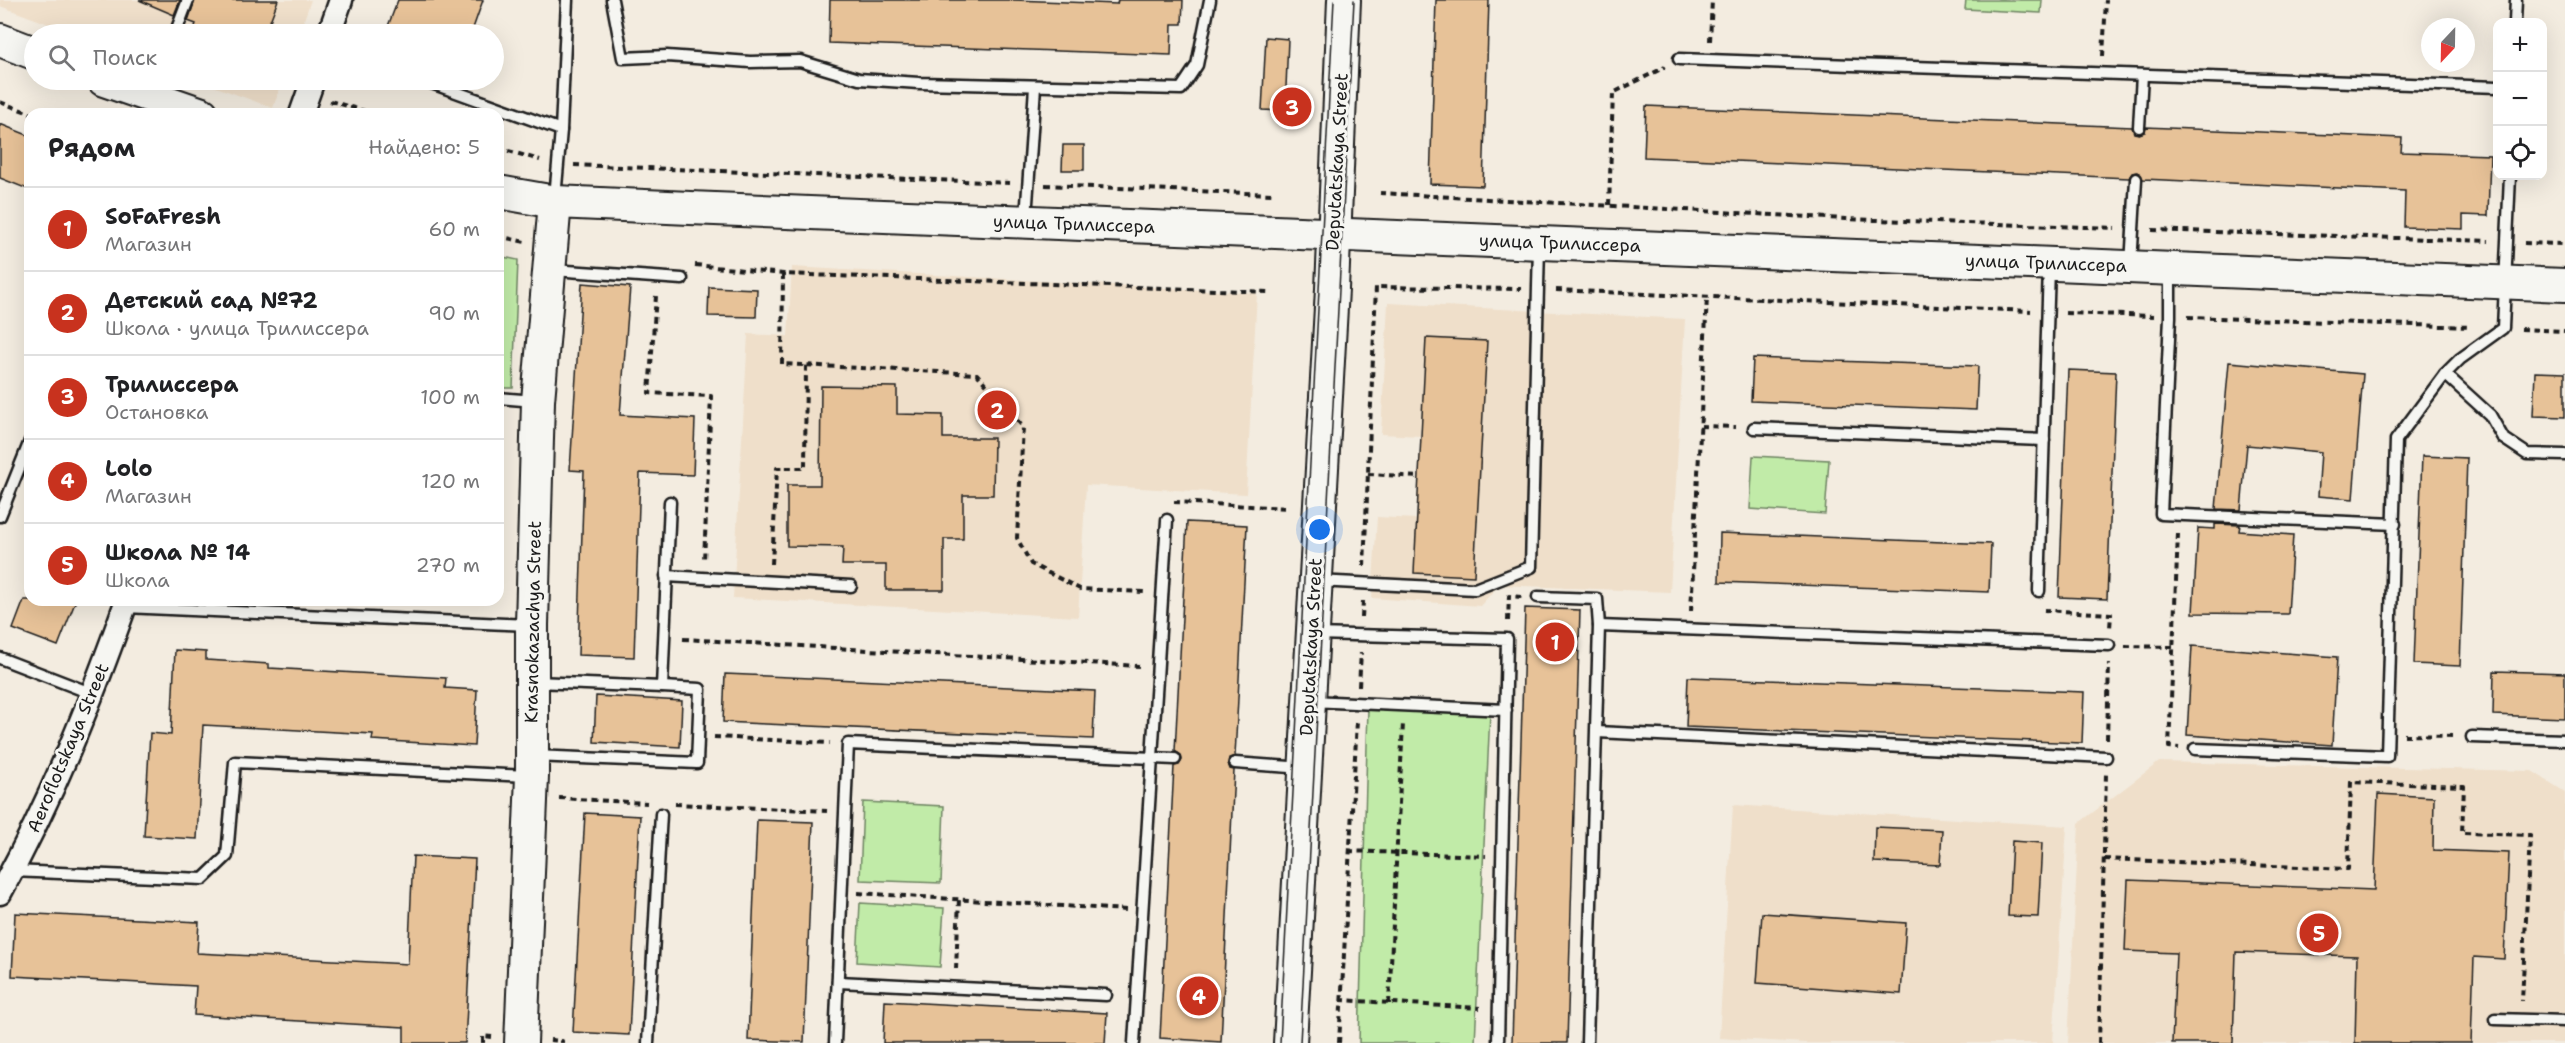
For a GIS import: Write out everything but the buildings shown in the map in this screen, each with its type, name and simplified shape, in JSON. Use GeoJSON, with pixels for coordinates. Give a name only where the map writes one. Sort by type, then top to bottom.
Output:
{"type":"FeatureCollection","features":[{"type":"Feature","properties":{"kind":"street"},"geometry":{"type":"LineString","coordinates":[[332,24],[341,0]]}},
{"type":"Feature","properties":{"kind":"street","name":"Deputatskaya Street"},"geometry":{"type":"LineString","coordinates":[[1290,1043],[1344,0]]}},
{"type":"Feature","properties":{"kind":"street"},"geometry":{"type":"LineString","coordinates":[[0,40],[24,49]]}},
{"type":"Feature","properties":{"kind":"street"},"geometry":{"type":"LineString","coordinates":[[141,90],[188,108]]}},
{"type":"Feature","properties":{"kind":"street","name":"улица Трилиссера"},"geometry":{"type":"LineString","coordinates":[[504,193],[555,202],[2565,285]]}},
{"type":"Feature","properties":{"kind":"street","name":"Krasnokazachya Street"},"geometry":{"type":"LineString","coordinates":[[533,1041],[537,763],[532,682],[532,625],[538,401],[555,202]]}},
{"type":"Feature","properties":{"kind":"street","name":"Aeroflotskaya Street"},"geometry":{"type":"LineString","coordinates":[[0,893],[53,792],[94,694],[125,606]]}},
{"type":"Feature","properties":{"kind":"lane"},"geometry":{"type":"LineString","coordinates":[[179,24],[188,0]]}},
{"type":"Feature","properties":{"kind":"lane"},"geometry":{"type":"LineString","coordinates":[[555,202],[567,0]]}},
{"type":"Feature","properties":{"kind":"lane"},"geometry":{"type":"LineString","coordinates":[[612,0],[623,58],[667,56],[750,62],[800,61],[859,79],[1035,87],[1182,89],[1197,65],[1210,0]]}},
{"type":"Feature","properties":{"kind":"lane"},"geometry":{"type":"LineString","coordinates":[[2515,18],[2516,0]]}},
{"type":"Feature","properties":{"kind":"lane"},"geometry":{"type":"LineString","coordinates":[[1678,59],[2493,87]]}},
{"type":"Feature","properties":{"kind":"lane"},"geometry":{"type":"LineString","coordinates":[[2139,127],[2142,75]]}},
{"type":"Feature","properties":{"kind":"lane"},"geometry":{"type":"LineString","coordinates":[[1026,222],[1035,87]]}},
{"type":"Feature","properties":{"kind":"lane"},"geometry":{"type":"LineString","coordinates":[[451,90],[500,108]]}},
{"type":"Feature","properties":{"kind":"lane"},"geometry":{"type":"LineString","coordinates":[[504,109],[561,130]]}},
{"type":"Feature","properties":{"kind":"lane"},"geometry":{"type":"LineString","coordinates":[[2131,267],[2136,179]]}},
{"type":"Feature","properties":{"kind":"lane"},"geometry":{"type":"LineString","coordinates":[[2195,749],[2387,762],[2396,440],[2445,374],[2460,359],[2503,328],[2507,282],[2510,180]]}},
{"type":"Feature","properties":{"kind":"lane"},"geometry":{"type":"LineString","coordinates":[[1314,580],[1475,590],[1531,567],[1539,242]]}},
{"type":"Feature","properties":{"kind":"lane"},"geometry":{"type":"LineString","coordinates":[[2039,591],[2049,263]]}},
{"type":"Feature","properties":{"kind":"lane"},"geometry":{"type":"LineString","coordinates":[[2170,268],[2161,514],[2395,524]]}},
{"type":"Feature","properties":{"kind":"lane"},"geometry":{"type":"LineString","coordinates":[[549,270],[682,279]]}},
{"type":"Feature","properties":{"kind":"lane"},"geometry":{"type":"LineString","coordinates":[[2445,374],[2490,415],[2503,438],[2527,454],[2565,455]]}},
{"type":"Feature","properties":{"kind":"lane"},"geometry":{"type":"LineString","coordinates":[[504,398],[538,401]]}},
{"type":"Feature","properties":{"kind":"lane"},"geometry":{"type":"LineString","coordinates":[[1754,428],[2044,440]]}},
{"type":"Feature","properties":{"kind":"lane"},"geometry":{"type":"LineString","coordinates":[[0,516],[24,456]]}},
{"type":"Feature","properties":{"kind":"lane"},"geometry":{"type":"LineString","coordinates":[[662,687],[670,502]]}},
{"type":"Feature","properties":{"kind":"lane"},"geometry":{"type":"LineString","coordinates":[[1134,1043],[1167,520]]}},
{"type":"Feature","properties":{"kind":"lane"},"geometry":{"type":"LineString","coordinates":[[666,576],[851,586]]}},
{"type":"Feature","properties":{"kind":"lane"},"geometry":{"type":"LineString","coordinates":[[1538,597],[1597,599],[1599,626],[1597,732],[1587,1043]]}},
{"type":"Feature","properties":{"kind":"lane"},"geometry":{"type":"LineString","coordinates":[[165,606],[532,625]]}},
{"type":"Feature","properties":{"kind":"lane"},"geometry":{"type":"LineString","coordinates":[[1599,626],[2109,645]]}},
{"type":"Feature","properties":{"kind":"lane"},"geometry":{"type":"LineString","coordinates":[[1312,634],[1507,639],[1498,1043]]}},
{"type":"Feature","properties":{"kind":"lane"},"geometry":{"type":"LineString","coordinates":[[0,658],[94,694]]}},
{"type":"Feature","properties":{"kind":"lane"},"geometry":{"type":"LineString","coordinates":[[12,871],[203,879],[227,856],[234,762],[697,763],[700,688],[532,682]]}},
{"type":"Feature","properties":{"kind":"lane"},"geometry":{"type":"LineString","coordinates":[[1308,701],[1506,710]]}},
{"type":"Feature","properties":{"kind":"lane"},"geometry":{"type":"LineString","coordinates":[[1597,732],[2106,757]]}},
{"type":"Feature","properties":{"kind":"lane"},"geometry":{"type":"LineString","coordinates":[[2472,737],[2565,740]]}},
{"type":"Feature","properties":{"kind":"lane"},"geometry":{"type":"LineString","coordinates":[[835,1043],[848,744],[1174,759]]}},
{"type":"Feature","properties":{"kind":"lane"},"geometry":{"type":"LineString","coordinates":[[1235,763],[1304,768]]}},
{"type":"Feature","properties":{"kind":"lane"},"geometry":{"type":"LineString","coordinates":[[648,1043],[661,814]]}},
{"type":"Feature","properties":{"kind":"lane"},"geometry":{"type":"LineString","coordinates":[[838,982],[1106,995]]}},
{"type":"Feature","properties":{"kind":"lane"},"geometry":{"type":"LineString","coordinates":[[2495,1019],[2565,1021]]}},
{"type":"Feature","properties":{"kind":"path"},"geometry":{"type":"LineString","coordinates":[[1709,60],[1712,0]]}},
{"type":"Feature","properties":{"kind":"path"},"geometry":{"type":"LineString","coordinates":[[2102,74],[2106,0]]}},
{"type":"Feature","properties":{"kind":"path"},"geometry":{"type":"LineString","coordinates":[[1609,205],[1613,93],[1678,59]]}},
{"type":"Feature","properties":{"kind":"path"},"geometry":{"type":"LineString","coordinates":[[307,96],[352,108]]}},
{"type":"Feature","properties":{"kind":"path"},"geometry":{"type":"LineString","coordinates":[[0,102],[24,111]]}},
{"type":"Feature","properties":{"kind":"path"},"geometry":{"type":"LineString","coordinates":[[504,150],[558,165],[1272,194]]}},
{"type":"Feature","properties":{"kind":"path"},"geometry":{"type":"LineString","coordinates":[[1380,193],[1846,219],[2565,244]]}},
{"type":"Feature","properties":{"kind":"path"},"geometry":{"type":"LineString","coordinates":[[688,264],[783,274],[1270,292]]}},
{"type":"Feature","properties":{"kind":"path"},"geometry":{"type":"LineString","coordinates":[[783,274],[782,364],[977,374],[1023,427],[1017,538],[1031,564],[1080,589],[1162,593]]}},
{"type":"Feature","properties":{"kind":"path"},"geometry":{"type":"LineString","coordinates":[[657,277],[649,393],[711,396],[703,578]]}},
{"type":"Feature","properties":{"kind":"path"},"geometry":{"type":"LineString","coordinates":[[1339,1043],[1358,703],[1376,287],[1538,290],[2565,331]]}},
{"type":"Feature","properties":{"kind":"path"},"geometry":{"type":"LineString","coordinates":[[1690,630],[1707,297]]}},
{"type":"Feature","properties":{"kind":"path"},"geometry":{"type":"LineString","coordinates":[[771,582],[777,468],[805,468],[806,365]]}},
{"type":"Feature","properties":{"kind":"path"},"geometry":{"type":"LineString","coordinates":[[1701,426],[1754,428]]}},
{"type":"Feature","properties":{"kind":"path"},"geometry":{"type":"LineString","coordinates":[[1368,474],[1419,477]]}},
{"type":"Feature","properties":{"kind":"path"},"geometry":{"type":"LineString","coordinates":[[1167,520],[1168,501],[1288,508]]}},
{"type":"Feature","properties":{"kind":"path"},"geometry":{"type":"LineString","coordinates":[[2179,514],[2169,747],[2195,749]]}},
{"type":"Feature","properties":{"kind":"path"},"geometry":{"type":"LineString","coordinates":[[2039,591],[2044,611],[2111,614],[2099,1043]]}},
{"type":"Feature","properties":{"kind":"path"},"geometry":{"type":"LineString","coordinates":[[1507,639],[1509,596],[1538,597]]}},
{"type":"Feature","properties":{"kind":"path"},"geometry":{"type":"LineString","coordinates":[[664,638],[1158,668]]}},
{"type":"Feature","properties":{"kind":"path"},"geometry":{"type":"LineString","coordinates":[[2109,645],[2173,647]]}},
{"type":"Feature","properties":{"kind":"path"},"geometry":{"type":"LineString","coordinates":[[1389,1004],[1404,713]]}},
{"type":"Feature","properties":{"kind":"path"},"geometry":{"type":"LineString","coordinates":[[2388,734],[2472,737]]}},
{"type":"Feature","properties":{"kind":"path"},"geometry":{"type":"LineString","coordinates":[[698,736],[848,744]]}},
{"type":"Feature","properties":{"kind":"path"},"geometry":{"type":"LineString","coordinates":[[537,763],[548,798],[650,803]]}},
{"type":"Feature","properties":{"kind":"path"},"geometry":{"type":"LineString","coordinates":[[2104,859],[2348,869],[2351,782],[2464,786],[2462,833],[2530,835],[2521,1019]]}},
{"type":"Feature","properties":{"kind":"path"},"geometry":{"type":"LineString","coordinates":[[673,804],[846,811]]}},
{"type":"Feature","properties":{"kind":"path"},"geometry":{"type":"LineString","coordinates":[[1348,851],[1502,857]]}},
{"type":"Feature","properties":{"kind":"path"},"geometry":{"type":"LineString","coordinates":[[842,892],[1143,911]]}},
{"type":"Feature","properties":{"kind":"path"},"geometry":{"type":"LineString","coordinates":[[956,988],[959,899]]}},
{"type":"Feature","properties":{"kind":"path"},"geometry":{"type":"LineString","coordinates":[[1340,1000],[1499,1009]]}},
{"type":"Feature","properties":{"kind":"path"},"geometry":{"type":"LineString","coordinates":[[483,1036],[483,1043]]}},
{"type":"Feature","properties":{"kind":"path"},"geometry":{"type":"LineString","coordinates":[[533,1041],[562,1041],[562,1043]]}},
{"type":"Feature","properties":{"kind":"shaded area"},"geometry":{"type":"Polygon","coordinates":[[[0,0],[311,0],[303,24],[49,24],[0,6],[0,0]]]}},
{"type":"Feature","properties":{"kind":"shaded area"},"geometry":{"type":"Polygon","coordinates":[[[224,90],[279,90],[273,108],[224,90]]]}},
{"type":"Feature","properties":{"kind":"shaded area"},"geometry":{"type":"Polygon","coordinates":[[[792,267],[1257,293],[1246,494],[1086,485],[1078,617],[733,598],[748,334],[788,336],[792,267]]]}},
{"type":"Feature","properties":{"kind":"shaded area"},"geometry":{"type":"Polygon","coordinates":[[[1388,303],[1685,319],[1670,592],[1499,585],[1480,606],[1372,598],[1377,517],[1416,519],[1421,436],[1381,434],[1388,303]]]}},
{"type":"Feature","properties":{"kind":"shaded area"},"geometry":{"type":"Polygon","coordinates":[[[2159,762],[2532,771],[2565,792],[2565,1043],[2068,1043],[2079,823],[2159,762]]]}},
{"type":"Feature","properties":{"kind":"shaded area"},"geometry":{"type":"Polygon","coordinates":[[[1733,805],[2067,826],[2053,1043],[1805,1043],[1719,1038],[1733,805]]]}},
{"type":"Feature","properties":{"kind":"green space"},"geometry":{"type":"Polygon","coordinates":[[[1966,0],[2042,0],[2041,13],[1965,9],[1966,0]]]}},
{"type":"Feature","properties":{"kind":"green space"},"geometry":{"type":"Polygon","coordinates":[[[504,257],[518,260],[513,388],[504,388],[504,257]]]}},
{"type":"Feature","properties":{"kind":"green space"},"geometry":{"type":"Polygon","coordinates":[[[1753,456],[1829,460],[1825,514],[1750,509],[1753,456]]]}},
{"type":"Feature","properties":{"kind":"green space"},"geometry":{"type":"Polygon","coordinates":[[[1368,708],[1490,712],[1475,1043],[1359,1043],[1368,708]]]}},
{"type":"Feature","properties":{"kind":"green space"},"geometry":{"type":"Polygon","coordinates":[[[863,802],[944,806],[941,883],[860,880],[863,802]]]}},
{"type":"Feature","properties":{"kind":"green space"},"geometry":{"type":"Polygon","coordinates":[[[860,903],[944,908],[940,967],[857,962],[860,903]]]}},
{"type":"Feature","properties":{"kind":"tram line"},"geometry":{"type":"LineString","coordinates":[[1280,1043],[1334,0]]}},
{"type":"Feature","properties":{"kind":"tram line"},"geometry":{"type":"LineString","coordinates":[[1300,1043],[1354,0]]}},
{"type":"Feature","properties":{"kind":"place","name":"Трилиссера"},"geometry":{"type":"Point","coordinates":[1292,107]}},
{"type":"Feature","properties":{"kind":"place","name":"Детский сад №72"},"geometry":{"type":"Point","coordinates":[997,410]}},
{"type":"Feature","properties":{"kind":"place","name":"SoFaFresh"},"geometry":{"type":"Point","coordinates":[1555,642]}},
{"type":"Feature","properties":{"kind":"place","name":"Школа № 14"},"geometry":{"type":"Point","coordinates":[2319,933]}},
{"type":"Feature","properties":{"kind":"place","name":"Lolo"},"geometry":{"type":"Point","coordinates":[1199,996]}}]}
